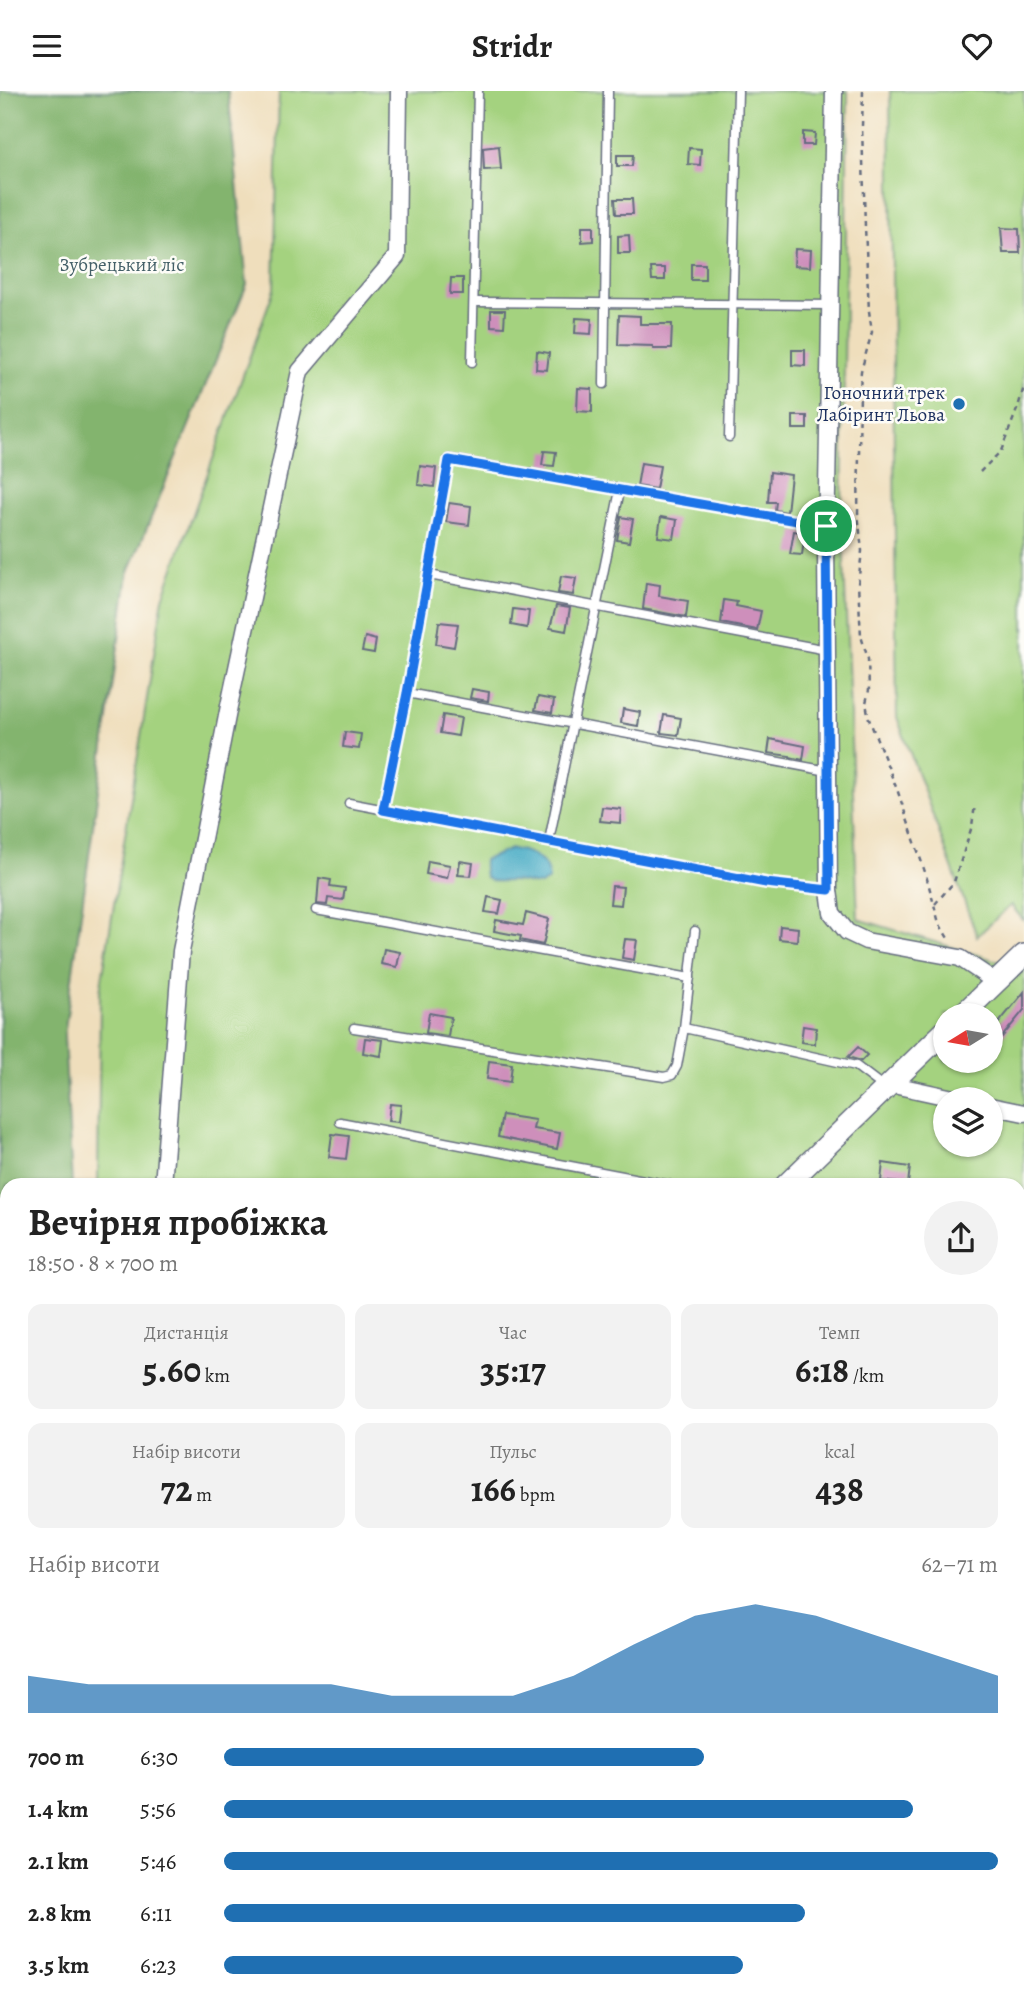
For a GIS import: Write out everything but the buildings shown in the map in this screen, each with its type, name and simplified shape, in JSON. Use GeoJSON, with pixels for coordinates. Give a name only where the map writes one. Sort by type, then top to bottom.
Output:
{"type":"FeatureCollection","features":[{"type":"Feature","properties":{"kind":"street"},"geometry":{"type":"LineString","coordinates":[[164,1178],[181,951],[229,706],[300,371],[397,256],[399,91]]}},
{"type":"Feature","properties":{"kind":"street"},"geometry":{"type":"LineString","coordinates":[[834,91],[826,526],[829,890],[832,913],[847,932],[866,941],[960,958],[996,982]]}},
{"type":"Feature","properties":{"kind":"street"},"geometry":{"type":"LineString","coordinates":[[974,1003],[1024,955]]}},
{"type":"Feature","properties":{"kind":"street"},"geometry":{"type":"LineString","coordinates":[[793,1178],[933,1042]]}},
{"type":"Feature","properties":{"kind":"street"},"geometry":{"type":"LineString","coordinates":[[887,1086],[933,1094]]}},
{"type":"Feature","properties":{"kind":"street"},"geometry":{"type":"LineString","coordinates":[[1003,1109],[1024,1113]]}},
{"type":"Feature","properties":{"kind":"lane"},"geometry":{"type":"LineString","coordinates":[[472,362],[478,91]]}},
{"type":"Feature","properties":{"kind":"lane"},"geometry":{"type":"LineString","coordinates":[[604,384],[608,91]]}},
{"type":"Feature","properties":{"kind":"lane"},"geometry":{"type":"LineString","coordinates":[[729,437],[738,91]]}},
{"type":"Feature","properties":{"kind":"lane"},"geometry":{"type":"LineString","coordinates":[[475,302],[830,305]]}},
{"type":"Feature","properties":{"kind":"lane"},"geometry":{"type":"LineString","coordinates":[[383,810],[449,460],[826,526]]}},
{"type":"Feature","properties":{"kind":"lane"},"geometry":{"type":"LineString","coordinates":[[549,841],[620,490]]}},
{"type":"Feature","properties":{"kind":"lane"},"geometry":{"type":"LineString","coordinates":[[429,575],[827,650]]}},
{"type":"Feature","properties":{"kind":"lane"},"geometry":{"type":"LineString","coordinates":[[407,693],[828,771]]}},
{"type":"Feature","properties":{"kind":"lane"},"geometry":{"type":"LineString","coordinates":[[349,803],[766,883],[829,890]]}},
{"type":"Feature","properties":{"kind":"lane"},"geometry":{"type":"LineString","coordinates":[[316,910],[690,978]]}},
{"type":"Feature","properties":{"kind":"lane"},"geometry":{"type":"LineString","coordinates":[[354,1028],[664,1077],[672,1075],[677,1066],[684,1028],[695,931]]}},
{"type":"Feature","properties":{"kind":"lane"},"geometry":{"type":"LineString","coordinates":[[684,1028],[856,1066],[887,1086]]}},
{"type":"Feature","properties":{"kind":"lane"},"geometry":{"type":"LineString","coordinates":[[340,1122],[633,1178]]}},
{"type":"Feature","properties":{"kind":"path"},"geometry":{"type":"LineString","coordinates":[[863,91],[865,227],[872,332],[861,371],[858,513],[862,551],[858,584],[861,636],[868,659],[869,690],[866,703],[869,719],[898,792],[939,923],[960,958]]}},
{"type":"Feature","properties":{"kind":"path"},"geometry":{"type":"LineString","coordinates":[[980,473],[1001,451],[1024,387]]}},
{"type":"Feature","properties":{"kind":"path"},"geometry":{"type":"LineString","coordinates":[[934,904],[954,882],[972,826],[975,805]]}},
{"type":"Feature","properties":{"kind":"green space","name":"Зубрецький ліс"},"geometry":{"type":"Polygon","coordinates":[[[0,91],[228,91],[247,284],[128,574],[64,1036],[72,1178],[0,1178],[0,91]]]}},
{"type":"Feature","properties":{"kind":"green space"},"geometry":{"type":"Polygon","coordinates":[[[279,91],[848,91],[842,511],[858,919],[1024,969],[1024,1178],[98,1178],[100,992],[163,598],[274,289],[279,91]]]}},
{"type":"Feature","properties":{"kind":"green space","name":"Гоночний трек Лабіринт Льова"},"geometry":{"type":"Polygon","coordinates":[[[890,91],[1024,91],[1024,921],[1011,905],[977,936],[897,717],[890,91]]]}},
{"type":"Feature","properties":{"kind":"water"},"geometry":{"type":"Polygon","coordinates":[[[511,849],[525,852],[542,861],[549,880],[540,885],[486,878],[484,860],[511,849]]]}},
{"type":"Feature","properties":{"kind":"place","name":"Гоночний трек Лабіринт Льова"},"geometry":{"type":"Point","coordinates":[959,404]}},
{"type":"Feature","properties":{"kind":"route"},"geometry":{"type":"LineString","coordinates":[[449,460],[826,526],[829,890],[766,883],[383,810],[449,460]]}}]}
